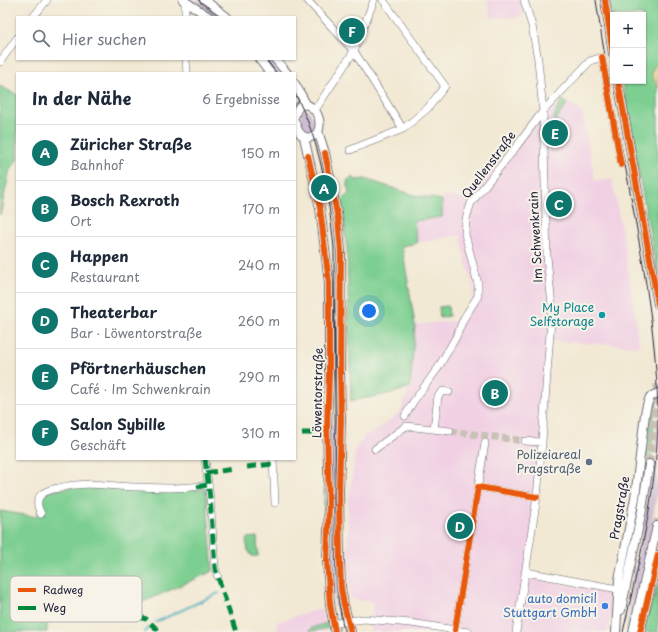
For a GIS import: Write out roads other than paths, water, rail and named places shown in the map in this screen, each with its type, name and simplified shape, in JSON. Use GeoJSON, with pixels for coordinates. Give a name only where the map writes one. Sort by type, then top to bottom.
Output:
{"type":"FeatureCollection","features":[{"type":"Feature","properties":{"kind":"main road"},"geometry":{"type":"LineString","coordinates":[[184,0],[208,16]]}},
{"type":"Feature","properties":{"kind":"main road"},"geometry":{"type":"LineString","coordinates":[[204,0],[226,16]]}},
{"type":"Feature","properties":{"kind":"main road"},"geometry":{"type":"LineString","coordinates":[[605,0],[612,48]]}},
{"type":"Feature","properties":{"kind":"main road"},"geometry":{"type":"LineString","coordinates":[[261,60],[269,72]]}},
{"type":"Feature","properties":{"kind":"main road"},"geometry":{"type":"LineString","coordinates":[[276,60],[286,72]]}},
{"type":"Feature","properties":{"kind":"main road"},"geometry":{"type":"LineString","coordinates":[[619,84],[658,304]]}},
{"type":"Feature","properties":{"kind":"main road"},"geometry":{"type":"LineString","coordinates":[[296,86],[306,104]]}},
{"type":"Feature","properties":{"kind":"main road"},"geometry":{"type":"LineString","coordinates":[[296,111],[301,105],[306,104],[312,106],[315,110]]}},
{"type":"Feature","properties":{"kind":"main road","name":"Löwentorstraße"},"geometry":{"type":"LineString","coordinates":[[315,110],[320,122],[318,132],[325,153],[336,211],[341,251],[341,420],[339,491],[340,563],[341,588],[351,632]]}},
{"type":"Feature","properties":{"kind":"main road","name":"Löwentorstraße"},"geometry":{"type":"LineString","coordinates":[[296,127],[304,137],[320,208],[329,283],[330,375],[327,561],[330,604],[334,628]]}},
{"type":"Feature","properties":{"kind":"main road"},"geometry":{"type":"LineString","coordinates":[[304,137],[313,137],[318,132]]}},
{"type":"Feature","properties":{"kind":"main road","name":"Pragstraße"},"geometry":{"type":"LineString","coordinates":[[616,632],[618,589],[635,498],[647,405],[650,397],[658,393]]}},
{"type":"Feature","properties":{"kind":"main road"},"geometry":{"type":"LineString","coordinates":[[616,632],[638,535],[649,464]]}},
{"type":"Feature","properties":{"kind":"main road"},"geometry":{"type":"LineString","coordinates":[[633,632],[657,526]]}},
{"type":"Feature","properties":{"kind":"main road"},"geometry":{"type":"LineString","coordinates":[[640,632],[658,554]]}},
{"type":"Feature","properties":{"kind":"street"},"geometry":{"type":"LineString","coordinates":[[34,16],[47,0]]}},
{"type":"Feature","properties":{"kind":"street"},"geometry":{"type":"LineString","coordinates":[[184,0],[185,16]]}},
{"type":"Feature","properties":{"kind":"street"},"geometry":{"type":"LineString","coordinates":[[307,0],[354,51],[403,129]]}},
{"type":"Feature","properties":{"kind":"street"},"geometry":{"type":"LineString","coordinates":[[315,110],[354,51],[374,0]]}},
{"type":"Feature","properties":{"kind":"street"},"geometry":{"type":"LineString","coordinates":[[350,150],[403,129],[428,108],[445,86],[383,0]]}},
{"type":"Feature","properties":{"kind":"street","name":"Im Schwenkrain"},"geometry":{"type":"LineString","coordinates":[[524,0],[532,26],[538,60],[543,111],[547,257],[552,306],[537,497]]}},
{"type":"Feature","properties":{"kind":"street"},"geometry":{"type":"LineString","coordinates":[[0,62],[16,39]]}},
{"type":"Feature","properties":{"kind":"street","name":"Quellenstraße"},"geometry":{"type":"LineString","coordinates":[[405,416],[413,402],[438,368],[456,337],[464,318],[476,302],[478,296],[478,284],[465,234],[466,219],[471,203],[543,111],[590,61],[602,57],[622,165]]}},
{"type":"Feature","properties":{"kind":"street"},"geometry":{"type":"LineString","coordinates":[[186,60],[187,72]]}},
{"type":"Feature","properties":{"kind":"street"},"geometry":{"type":"LineString","coordinates":[[434,429],[438,396],[443,391],[449,392]]}},
{"type":"Feature","properties":{"kind":"street"},"geometry":{"type":"LineString","coordinates":[[376,449],[406,426],[450,431]]}},
{"type":"Feature","properties":{"kind":"street"},"geometry":{"type":"LineString","coordinates":[[525,441],[542,442]]}},
{"type":"Feature","properties":{"kind":"street"},"geometry":{"type":"LineString","coordinates":[[454,630],[485,443]]}},
{"type":"Feature","properties":{"kind":"street"},"geometry":{"type":"LineString","coordinates":[[205,460],[207,485],[210,498],[215,568],[218,577]]}},
{"type":"Feature","properties":{"kind":"street"},"geometry":{"type":"LineString","coordinates":[[273,460],[275,503]]}},
{"type":"Feature","properties":{"kind":"street"},"geometry":{"type":"LineString","coordinates":[[41,514],[38,508],[38,499],[41,494],[46,490],[63,486],[82,483],[138,487],[197,487],[207,485]]}},
{"type":"Feature","properties":{"kind":"street"},"geometry":{"type":"LineString","coordinates":[[478,487],[537,497],[516,632]]}},
{"type":"Feature","properties":{"kind":"street"},"geometry":{"type":"LineString","coordinates":[[526,572],[618,589]]}},
{"type":"Feature","properties":{"kind":"street"},"geometry":{"type":"LineString","coordinates":[[334,628],[348,621],[364,619],[410,623],[468,632]]}},
{"type":"Feature","properties":{"kind":"waterway"},"geometry":{"type":"LineString","coordinates":[[156,622],[219,593]]}},
{"type":"Feature","properties":{"kind":"waterway"},"geometry":{"type":"LineString","coordinates":[[145,632],[150,627]]}},
{"type":"Feature","properties":{"kind":"tunnel"},"geometry":{"type":"LineString","coordinates":[[649,464],[658,381]]}},
{"type":"Feature","properties":{"kind":"tunnel"},"geometry":{"type":"LineString","coordinates":[[450,431],[525,441]]}},
{"type":"Feature","properties":{"kind":"tunnel"},"geometry":{"type":"LineString","coordinates":[[657,526],[658,519]]}},
{"type":"Feature","properties":{"kind":"tram line"},"geometry":{"type":"LineString","coordinates":[[198,0],[221,16]]}},
{"type":"Feature","properties":{"kind":"tram line"},"geometry":{"type":"LineString","coordinates":[[596,0],[647,291],[653,335],[658,401],[657,450],[654,476],[641,554],[623,632]]}},
{"type":"Feature","properties":{"kind":"tram line"},"geometry":{"type":"LineString","coordinates":[[267,60],[276,72]]}},
{"type":"Feature","properties":{"kind":"tram line"},"geometry":{"type":"LineString","coordinates":[[296,96],[304,111],[311,130],[322,169],[334,248],[336,569],[339,604],[344,632]]}},
{"type":"Feature","properties":{"kind":"place","name":"Salon Sybille"},"geometry":{"type":"Point","coordinates":[352,31]}},
{"type":"Feature","properties":{"kind":"place","name":"Pförtnerhäuschen"},"geometry":{"type":"Point","coordinates":[555,133]}},
{"type":"Feature","properties":{"kind":"place","name":"Züricher Straße"},"geometry":{"type":"Point","coordinates":[324,188]}},
{"type":"Feature","properties":{"kind":"place","name":"Happen"},"geometry":{"type":"Point","coordinates":[559,204]}},
{"type":"Feature","properties":{"kind":"place","name":"My Place Selfstorage"},"geometry":{"type":"Point","coordinates":[602,315]}},
{"type":"Feature","properties":{"kind":"place","name":"Bosch Rexroth"},"geometry":{"type":"Point","coordinates":[495,393]}},
{"type":"Feature","properties":{"kind":"place","name":"Polizeiareal Pragstraße"},"geometry":{"type":"Point","coordinates":[589,462]}},
{"type":"Feature","properties":{"kind":"place","name":"Theaterbar"},"geometry":{"type":"Point","coordinates":[460,526]}},
{"type":"Feature","properties":{"kind":"place","name":"auto domicil Stuttgart GmbH"},"geometry":{"type":"Point","coordinates":[605,606]}}]}
